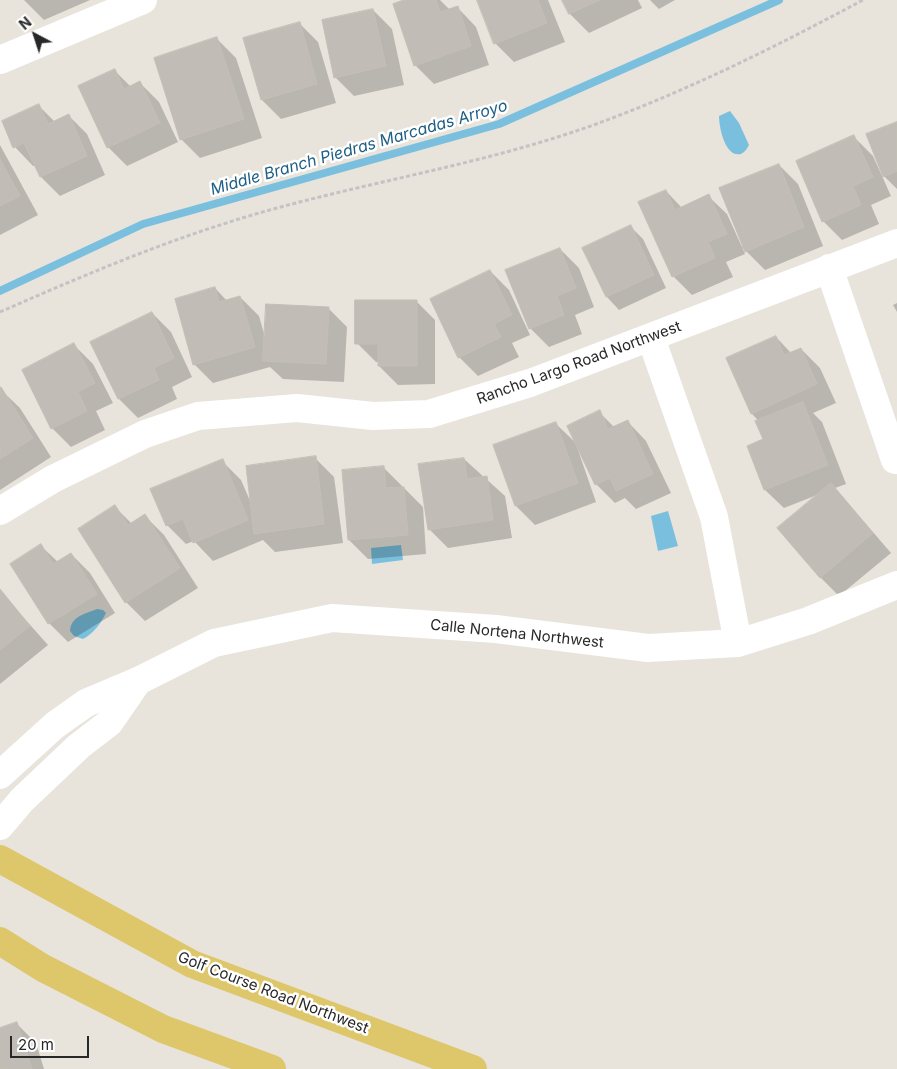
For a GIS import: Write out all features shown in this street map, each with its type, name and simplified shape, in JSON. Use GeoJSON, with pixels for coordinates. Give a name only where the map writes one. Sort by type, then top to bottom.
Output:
{"type":"FeatureCollection","features":[{"type":"Feature","properties":{"kind":"main road","name":"Golf Course Road Northwest"},"geometry":{"type":"LineString","coordinates":[[0,859],[192,964],[473,1069]]}},
{"type":"Feature","properties":{"kind":"main road"},"geometry":{"type":"LineString","coordinates":[[0,941],[43,968],[163,1029],[272,1069]]}},
{"type":"Feature","properties":{"kind":"street"},"geometry":{"type":"LineString","coordinates":[[0,60],[143,0]]}},
{"type":"Feature","properties":{"kind":"street","name":"Rancho Largo Road Northwest"},"geometry":{"type":"LineString","coordinates":[[0,511],[53,479],[136,438],[198,416],[297,408],[373,416],[429,414],[530,383],[897,243]]}},
{"type":"Feature","properties":{"kind":"street"},"geometry":{"type":"LineString","coordinates":[[829,268],[894,460]]}},
{"type":"Feature","properties":{"kind":"street"},"geometry":{"type":"LineString","coordinates":[[651,338],[714,517],[738,643]]}},
{"type":"Feature","properties":{"kind":"street","name":"Calle Nortena Northwest"},"geometry":{"type":"LineString","coordinates":[[0,775],[55,725],[78,708],[138,681],[214,643],[332,618],[496,629],[648,648],[738,643],[808,621],[897,585]]}},
{"type":"Feature","properties":{"kind":"street","name":"Calle Nortena Northwest"},"geometry":{"type":"LineString","coordinates":[[0,826],[22,800],[79,746],[109,723],[138,681]]}},
{"type":"Feature","properties":{"kind":"path"},"geometry":{"type":"LineString","coordinates":[[0,312],[179,238],[345,190],[513,151],[598,123],[702,82],[778,46],[863,0]]}},
{"type":"Feature","properties":{"kind":"water"},"geometry":{"type":"Polygon","coordinates":[[[730,111],[739,123],[749,145],[741,154],[735,154],[727,147],[720,127],[719,116],[730,111]]]}},
{"type":"Feature","properties":{"kind":"water"},"geometry":{"type":"Polygon","coordinates":[[[668,511],[678,546],[658,551],[651,516],[668,511]]]}},
{"type":"Feature","properties":{"kind":"water"},"geometry":{"type":"Polygon","coordinates":[[[401,545],[403,560],[372,564],[371,548],[401,545]]]}},
{"type":"Feature","properties":{"kind":"water"},"geometry":{"type":"Polygon","coordinates":[[[97,609],[103,610],[106,613],[96,628],[83,639],[74,636],[70,631],[73,622],[79,616],[97,609]]]}},
{"type":"Feature","properties":{"kind":"building"},"geometry":{"type":"Polygon","coordinates":[[[404,0],[436,0],[440,12],[458,6],[471,46],[414,66],[393,4],[404,0]]]}},
{"type":"Feature","properties":{"kind":"building"},"geometry":{"type":"Polygon","coordinates":[[[477,0],[538,0],[547,23],[494,44],[477,0]]]}},
{"type":"Feature","properties":{"kind":"building"},"geometry":{"type":"Polygon","coordinates":[[[562,0],[600,0],[569,14],[562,0]]]}},
{"type":"Feature","properties":{"kind":"building"},"geometry":{"type":"Polygon","coordinates":[[[373,9],[386,66],[334,78],[322,20],[373,9]]]}},
{"type":"Feature","properties":{"kind":"building"},"geometry":{"type":"Polygon","coordinates":[[[300,22],[317,84],[261,100],[243,38],[300,22]]]}},
{"type":"Feature","properties":{"kind":"building"},"geometry":{"type":"Polygon","coordinates":[[[217,37],[244,119],[180,140],[154,58],[217,37]]]}},
{"type":"Feature","properties":{"kind":"building"},"geometry":{"type":"Polygon","coordinates":[[[115,69],[124,89],[140,81],[160,123],[107,148],[78,86],[115,69]]]}},
{"type":"Feature","properties":{"kind":"building"},"geometry":{"type":"Polygon","coordinates":[[[39,104],[48,124],[69,114],[87,156],[40,177],[24,143],[13,148],[2,121],[39,104]]]}},
{"type":"Feature","properties":{"kind":"building"},"geometry":{"type":"Polygon","coordinates":[[[897,122],[897,171],[883,177],[866,134],[897,122]]]}},
{"type":"Feature","properties":{"kind":"building"},"geometry":{"type":"Polygon","coordinates":[[[854,135],[873,177],[853,186],[861,205],[822,222],[796,161],[854,135]]]}},
{"type":"Feature","properties":{"kind":"building"},"geometry":{"type":"Polygon","coordinates":[[[0,159],[20,196],[0,206],[0,159]]]}},
{"type":"Feature","properties":{"kind":"building"},"geometry":{"type":"Polygon","coordinates":[[[779,164],[804,227],[745,252],[719,188],[779,164]]]}},
{"type":"Feature","properties":{"kind":"building"},"geometry":{"type":"Polygon","coordinates":[[[666,190],[675,210],[709,194],[727,234],[708,242],[715,258],[672,277],[638,202],[666,190]]]}},
{"type":"Feature","properties":{"kind":"building"},"geometry":{"type":"Polygon","coordinates":[[[631,225],[654,275],[606,297],[582,248],[631,225]]]}},
{"type":"Feature","properties":{"kind":"building"},"geometry":{"type":"Polygon","coordinates":[[[560,248],[576,288],[557,296],[564,315],[529,329],[505,270],[560,248]]]}},
{"type":"Feature","properties":{"kind":"building"},"geometry":{"type":"Polygon","coordinates":[[[490,270],[512,315],[494,324],[501,337],[458,358],[430,299],[490,270]]]}},
{"type":"Feature","properties":{"kind":"building"},"geometry":{"type":"Polygon","coordinates":[[[215,287],[219,302],[240,296],[255,347],[193,365],[175,299],[215,287]]]}},
{"type":"Feature","properties":{"kind":"building"},"geometry":{"type":"Polygon","coordinates":[[[355,300],[417,300],[417,366],[378,366],[378,344],[355,344],[355,300]]]}},
{"type":"Feature","properties":{"kind":"building"},"geometry":{"type":"Polygon","coordinates":[[[266,304],[329,307],[326,364],[263,361],[266,304]]]}},
{"type":"Feature","properties":{"kind":"building"},"geometry":{"type":"Polygon","coordinates":[[[152,312],[174,358],[154,368],[159,380],[118,399],[90,342],[152,312]]]}},
{"type":"Feature","properties":{"kind":"building"},"geometry":{"type":"Polygon","coordinates":[[[776,336],[784,355],[801,348],[817,384],[751,414],[726,358],[776,336]]]}},
{"type":"Feature","properties":{"kind":"building"},"geometry":{"type":"Polygon","coordinates":[[[74,343],[95,383],[78,392],[87,411],[51,429],[22,370],[74,343]]]}},
{"type":"Feature","properties":{"kind":"building"},"geometry":{"type":"Polygon","coordinates":[[[0,388],[33,438],[0,459],[0,388]]]}},
{"type":"Feature","properties":{"kind":"building"},"geometry":{"type":"Polygon","coordinates":[[[803,402],[828,465],[764,490],[747,446],[763,439],[755,421],[803,402]]]}},
{"type":"Feature","properties":{"kind":"building"},"geometry":{"type":"Polygon","coordinates":[[[600,410],[608,429],[628,420],[653,474],[616,491],[610,478],[595,485],[567,426],[600,410]]]}},
{"type":"Feature","properties":{"kind":"building"},"geometry":{"type":"Polygon","coordinates":[[[556,422],[578,483],[515,506],[493,445],[556,422]]]}},
{"type":"Feature","properties":{"kind":"building"},"geometry":{"type":"Polygon","coordinates":[[[316,456],[324,524],[254,534],[246,466],[316,456]]]}},
{"type":"Feature","properties":{"kind":"building"},"geometry":{"type":"Polygon","coordinates":[[[464,458],[467,479],[487,476],[493,520],[428,530],[418,464],[464,458]]]}},
{"type":"Feature","properties":{"kind":"building"},"geometry":{"type":"Polygon","coordinates":[[[223,459],[248,520],[193,543],[183,519],[166,526],[150,489],[223,459]]]}},
{"type":"Feature","properties":{"kind":"building"},"geometry":{"type":"Polygon","coordinates":[[[384,466],[386,488],[404,487],[408,535],[348,540],[342,470],[384,466]]]}},
{"type":"Feature","properties":{"kind":"building"},"geometry":{"type":"Polygon","coordinates":[[[831,483],[873,533],[820,578],[777,528],[831,483]]]}},
{"type":"Feature","properties":{"kind":"building"},"geometry":{"type":"Polygon","coordinates":[[[115,505],[128,525],[145,514],[180,568],[125,603],[78,529],[115,505]]]}},
{"type":"Feature","properties":{"kind":"building"},"geometry":{"type":"Polygon","coordinates":[[[41,544],[53,564],[71,553],[97,594],[48,624],[10,564],[41,544]]]}},
{"type":"Feature","properties":{"kind":"building"},"geometry":{"type":"Polygon","coordinates":[[[0,589],[30,626],[0,650],[0,589]]]}},
{"type":"Feature","properties":{"kind":"building"},"geometry":{"type":"Polygon","coordinates":[[[17,1022],[32,1069],[0,1069],[0,1028],[17,1022]]]}},
{"type":"Feature","properties":{"kind":"waterway","name":"Middle Branch Piedras Marcadas Arroyo"},"geometry":{"type":"LineString","coordinates":[[0,291],[143,224],[499,124],[779,0]]}}]}
